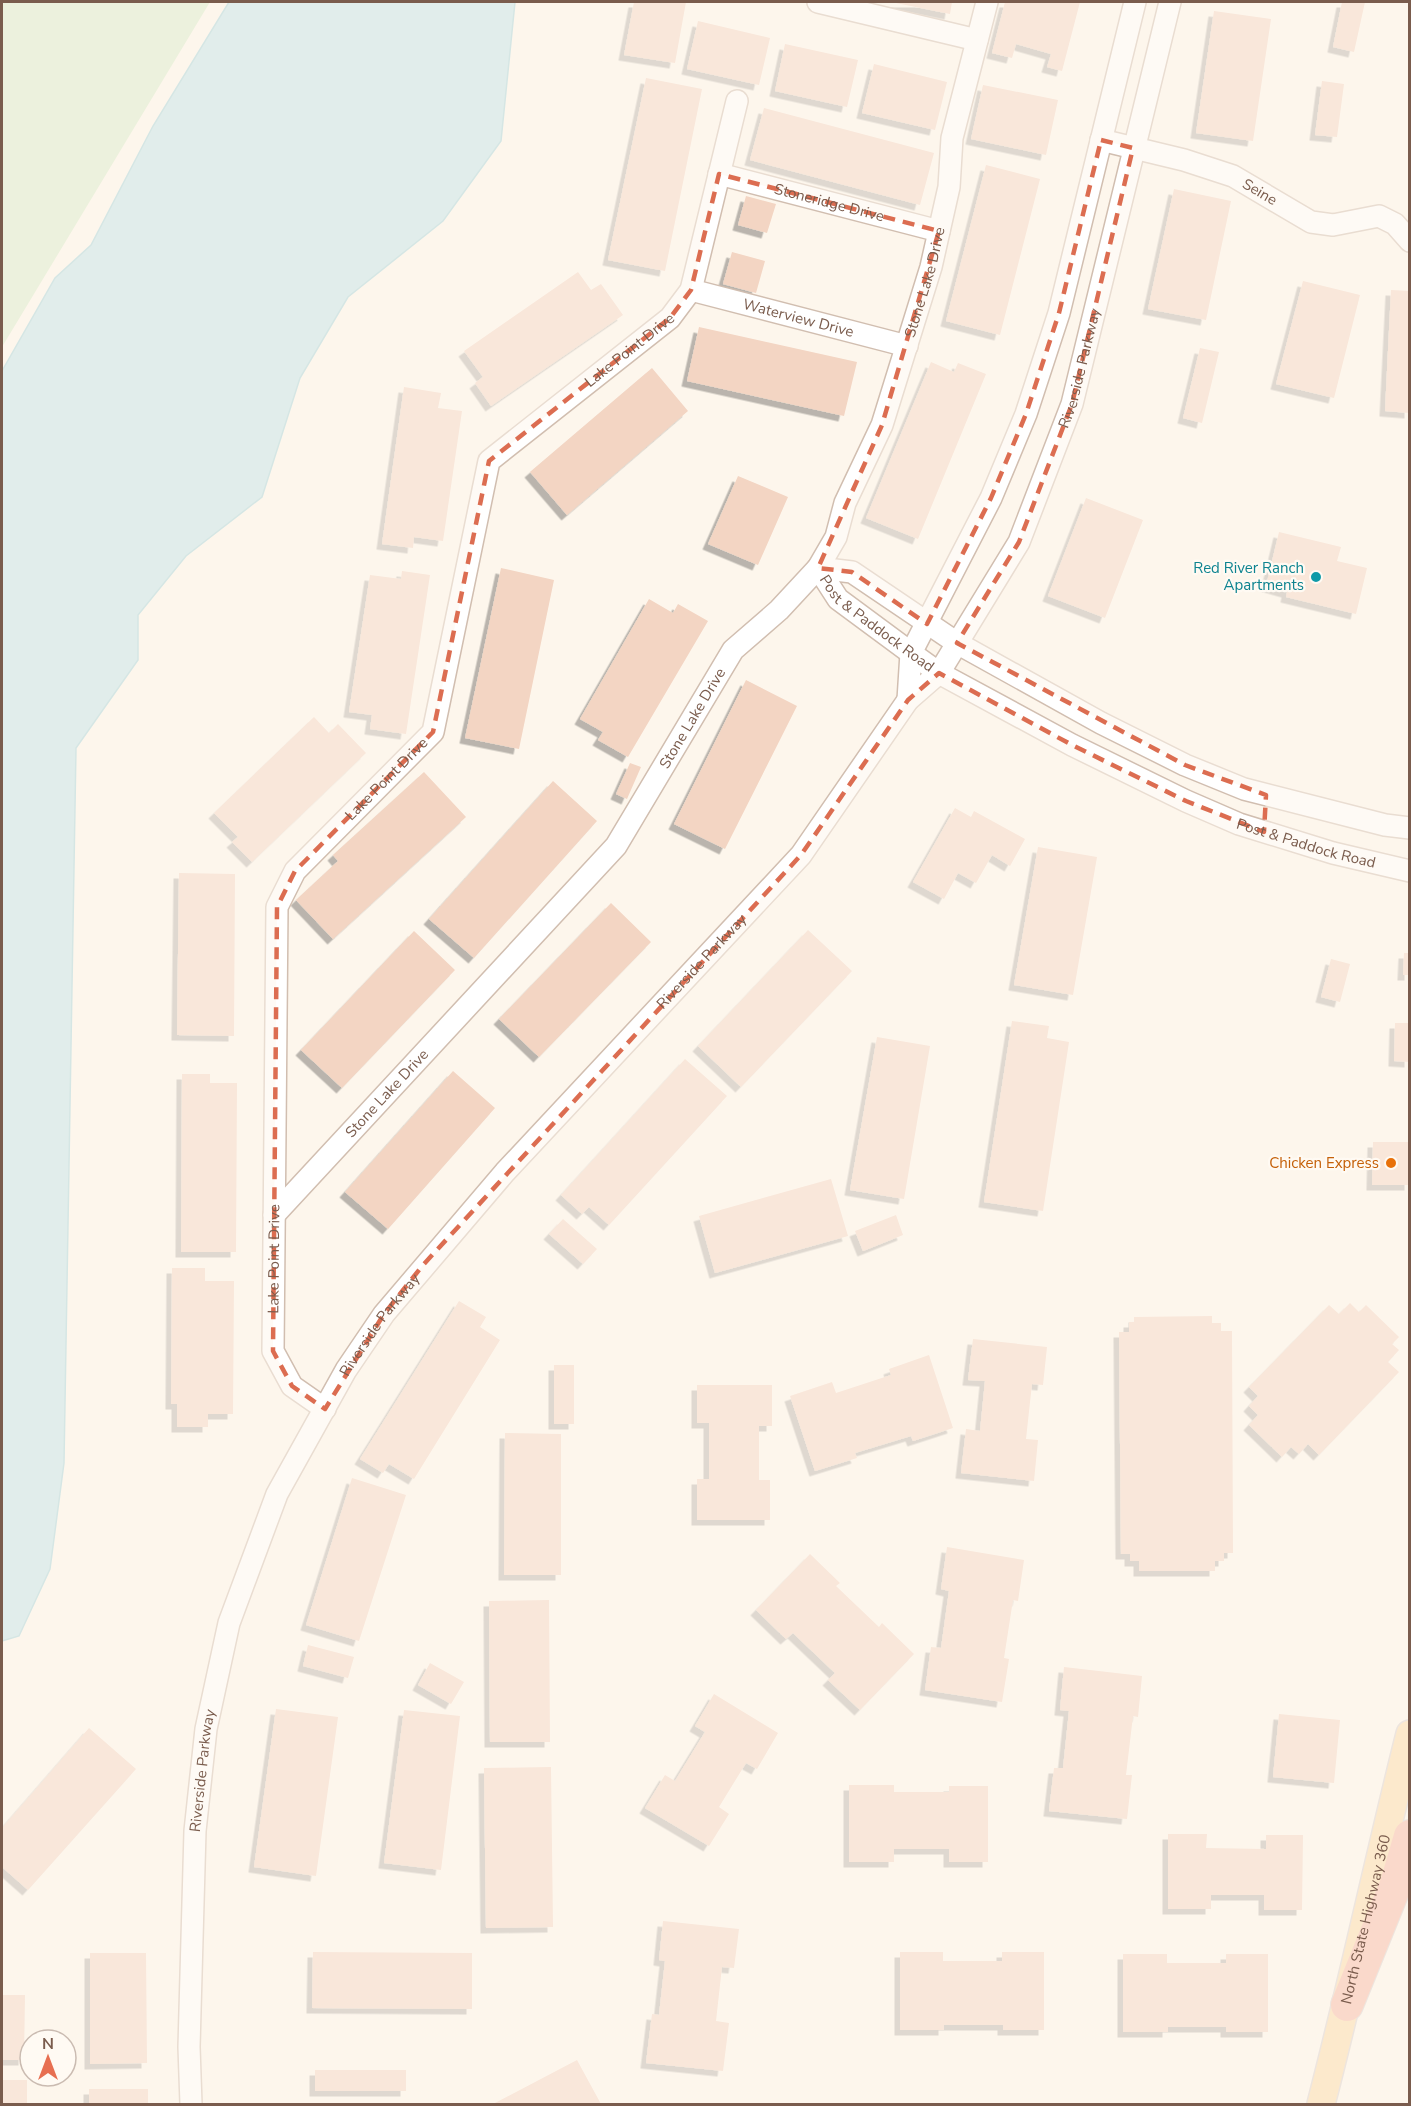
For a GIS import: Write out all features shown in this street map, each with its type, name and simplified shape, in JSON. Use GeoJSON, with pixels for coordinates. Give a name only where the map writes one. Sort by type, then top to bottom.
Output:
{"type":"FeatureCollection","features":[{"type":"Feature","properties":{"kind":"highway"},"geometry":{"type":"LineString","coordinates":[[1347,2005],[1396,1884],[1410,1836]]}},
{"type":"Feature","properties":{"kind":"main road","name":"North State Highway 360"},"geometry":{"type":"LineString","coordinates":[[1322,2104],[1347,2005],[1373,1881],[1410,1734]]}},
{"type":"Feature","properties":{"kind":"street"},"geometry":{"type":"LineString","coordinates":[[818,2],[977,40]]}},
{"type":"Feature","properties":{"kind":"street","name":"Stone Lake Drive"},"geometry":{"type":"LineString","coordinates":[[274,1215],[616,846],[733,650],[779,610],[818,568],[836,537],[845,503],[882,425],[907,346],[939,231],[949,187],[952,138],[987,2]]}},
{"type":"Feature","properties":{"kind":"street"},"geometry":{"type":"LineString","coordinates":[[908,700],[911,653],[991,498],[1026,414],[1059,313],[1135,2]]}},
{"type":"Feature","properties":{"kind":"street","name":"Riverside Parkway"},"geometry":{"type":"LineString","coordinates":[[191,2104],[189,2047],[195,1831],[206,1729],[229,1623],[277,1494],[346,1371],[384,1314],[423,1265],[505,1172],[801,855],[908,700],[939,673],[1019,542],[1072,404],[1170,2]]}},
{"type":"Feature","properties":{"kind":"street","name":"Lake Point Drive"},"geometry":{"type":"LineString","coordinates":[[325,1409],[292,1386],[273,1351],[277,907],[295,871],[433,732],[489,461],[670,318],[691,290],[737,101]]}},
{"type":"Feature","properties":{"kind":"street","name":"Seine"},"geometry":{"type":"LineString","coordinates":[[1101,140],[1184,160],[1233,176],[1311,222],[1333,225],[1379,216],[1395,224],[1410,241]]}},
{"type":"Feature","properties":{"kind":"street","name":"Stoneridge Drive"},"geometry":{"type":"LineString","coordinates":[[719,174],[939,231]]}},
{"type":"Feature","properties":{"kind":"street","name":"Waterview Drive"},"geometry":{"type":"LineString","coordinates":[[691,290],[907,346]]}},
{"type":"Feature","properties":{"kind":"street","name":"Post & Paddock Road"},"geometry":{"type":"LineString","coordinates":[[818,568],[852,572],[957,643],[1101,723],[1185,765],[1266,795],[1385,825],[1410,828]]}},
{"type":"Feature","properties":{"kind":"street","name":"Post & Paddock Road"},"geometry":{"type":"LineString","coordinates":[[818,568],[838,599],[939,673],[1072,745],[1186,801],[1264,832],[1333,853],[1410,871]]}},
{"type":"Feature","properties":{"kind":"street"},"geometry":{"type":"LineString","coordinates":[[1264,832],[1266,795]]}},
{"type":"Feature","properties":{"kind":"highlighted area"},"geometry":{"type":"Polygon","coordinates":[[[1101,140],[1133,148],[1072,404],[1019,542],[957,643],[1185,765],[1266,795],[1264,832],[1186,801],[1072,745],[939,673],[908,700],[801,855],[423,1265],[384,1314],[325,1409],[292,1386],[273,1351],[277,907],[295,871],[433,732],[489,461],[670,318],[691,290],[719,174],[939,231],[882,425],[818,568],[852,572],[927,624],[991,498],[1026,414],[1059,313],[1101,140]]]}},
{"type":"Feature","properties":{"kind":"green space"},"geometry":{"type":"Polygon","coordinates":[[[2,2],[210,2],[2,347],[2,2]]]}},
{"type":"Feature","properties":{"kind":"water"},"geometry":{"type":"Polygon","coordinates":[[[229,2],[515,2],[501,141],[443,221],[348,297],[300,378],[262,497],[186,556],[138,615],[138,660],[76,748],[64,1463],[50,1569],[19,1636],[2,1641],[2,371],[55,278],[91,245],[153,126],[229,2]]]}},
{"type":"Feature","properties":{"kind":"building"},"geometry":{"type":"Polygon","coordinates":[[[634,2],[686,2],[675,63],[624,55],[634,2]]]}},
{"type":"Feature","properties":{"kind":"building"},"geometry":{"type":"Polygon","coordinates":[[[896,2],[952,2],[950,14],[896,2]]]}},
{"type":"Feature","properties":{"kind":"building"},"geometry":{"type":"Polygon","coordinates":[[[1005,2],[1080,2],[1062,71],[1047,67],[1051,54],[1016,44],[1012,58],[992,53],[1005,2]]]}},
{"type":"Feature","properties":{"kind":"building"},"geometry":{"type":"Polygon","coordinates":[[[1342,2],[1365,2],[1354,52],[1333,47],[1342,2]]]}},
{"type":"Feature","properties":{"kind":"building"},"geometry":{"type":"Polygon","coordinates":[[[1214,11],[1271,19],[1253,141],[1196,133],[1214,11]]]}},
{"type":"Feature","properties":{"kind":"building"},"geometry":{"type":"Polygon","coordinates":[[[698,21],[770,38],[759,85],[687,69],[698,21]]]}},
{"type":"Feature","properties":{"kind":"building"},"geometry":{"type":"Polygon","coordinates":[[[785,44],[858,60],[847,107],[775,91],[785,44]]]}},
{"type":"Feature","properties":{"kind":"building"},"geometry":{"type":"Polygon","coordinates":[[[874,64],[947,82],[935,130],[862,113],[874,64]]]}},
{"type":"Feature","properties":{"kind":"building"},"geometry":{"type":"Polygon","coordinates":[[[646,78],[702,89],[665,271],[608,260],[646,78]]]}},
{"type":"Feature","properties":{"kind":"building"},"geometry":{"type":"Polygon","coordinates":[[[1322,81],[1344,84],[1337,137],[1315,135],[1322,81]]]}},
{"type":"Feature","properties":{"kind":"building"},"geometry":{"type":"Polygon","coordinates":[[[983,85],[1058,100],[1046,155],[971,139],[983,85]]]}},
{"type":"Feature","properties":{"kind":"building"},"geometry":{"type":"Polygon","coordinates":[[[764,108],[934,153],[920,205],[750,160],[764,108]]]}},
{"type":"Feature","properties":{"kind":"building"},"geometry":{"type":"Polygon","coordinates":[[[986,165],[1040,179],[1000,335],[946,321],[986,165]]]}},
{"type":"Feature","properties":{"kind":"building"},"geometry":{"type":"Polygon","coordinates":[[[1174,189],[1231,201],[1206,320],[1148,309],[1174,189]]]}},
{"type":"Feature","properties":{"kind":"building"},"geometry":{"type":"Polygon","coordinates":[[[746,196],[776,204],[767,233],[738,225],[746,196]]]}},
{"type":"Feature","properties":{"kind":"building"},"geometry":{"type":"Polygon","coordinates":[[[732,252],[765,261],[756,293],[723,284],[732,252]]]}},
{"type":"Feature","properties":{"kind":"building"},"geometry":{"type":"Polygon","coordinates":[[[578,272],[591,290],[601,284],[623,315],[491,406],[475,383],[483,377],[464,351],[578,272]]]}},
{"type":"Feature","properties":{"kind":"building"},"geometry":{"type":"Polygon","coordinates":[[[1303,281],[1360,295],[1334,398],[1276,384],[1303,281]]]}},
{"type":"Feature","properties":{"kind":"building"},"geometry":{"type":"Polygon","coordinates":[[[1391,290],[1410,291],[1410,413],[1385,411],[1391,290]]]}},
{"type":"Feature","properties":{"kind":"building"},"geometry":{"type":"Polygon","coordinates":[[[699,327],[857,362],[844,416],[687,381],[699,327]]]}},
{"type":"Feature","properties":{"kind":"building"},"geometry":{"type":"Polygon","coordinates":[[[1200,348],[1219,352],[1202,423],[1183,418],[1200,348]]]}},
{"type":"Feature","properties":{"kind":"building"},"geometry":{"type":"Polygon","coordinates":[[[931,362],[954,372],[958,363],[986,374],[918,539],[866,518],[931,362]]]}},
{"type":"Feature","properties":{"kind":"building"},"geometry":{"type":"Polygon","coordinates":[[[652,368],[688,411],[567,515],[530,472],[652,368]]]}},
{"type":"Feature","properties":{"kind":"building"},"geometry":{"type":"Polygon","coordinates":[[[404,387],[441,393],[438,408],[462,411],[443,541],[414,537],[413,548],[382,544],[404,387]]]}},
{"type":"Feature","properties":{"kind":"building"},"geometry":{"type":"Polygon","coordinates":[[[738,476],[788,497],[758,565],[708,544],[738,476]]]}},
{"type":"Feature","properties":{"kind":"building"},"geometry":{"type":"Polygon","coordinates":[[[1086,498],[1143,520],[1105,618],[1048,596],[1086,498]]]}},
{"type":"Feature","properties":{"kind":"building","name":"Red River Ranch Apartments"},"geometry":{"type":"Polygon","coordinates":[[[1279,532],[1341,547],[1337,561],[1367,568],[1356,614],[1286,597],[1287,592],[1266,586],[1279,532]]]}},
{"type":"Feature","properties":{"kind":"building"},"geometry":{"type":"Polygon","coordinates":[[[501,568],[554,580],[519,749],[465,738],[501,568]]]}},
{"type":"Feature","properties":{"kind":"building"},"geometry":{"type":"Polygon","coordinates":[[[402,571],[430,575],[406,734],[370,729],[372,715],[349,712],[370,575],[401,579],[402,571]]]}},
{"type":"Feature","properties":{"kind":"building"},"geometry":{"type":"Polygon","coordinates":[[[649,599],[673,613],[678,604],[708,621],[628,757],[598,740],[603,732],[580,719],[649,599]]]}},
{"type":"Feature","properties":{"kind":"building"},"geometry":{"type":"Polygon","coordinates":[[[746,680],[797,706],[725,849],[674,824],[746,680]]]}},
{"type":"Feature","properties":{"kind":"building"},"geometry":{"type":"Polygon","coordinates":[[[314,717],[329,733],[338,724],[366,753],[252,862],[232,842],[238,837],[214,813],[314,717]]]}},
{"type":"Feature","properties":{"kind":"building"},"geometry":{"type":"Polygon","coordinates":[[[630,763],[641,767],[627,799],[616,794],[630,763]]]}},
{"type":"Feature","properties":{"kind":"building"},"geometry":{"type":"Polygon","coordinates":[[[424,772],[466,817],[333,939],[296,900],[338,861],[333,855],[424,772]]]}},
{"type":"Feature","properties":{"kind":"building"},"geometry":{"type":"Polygon","coordinates":[[[553,781],[597,821],[474,958],[429,919],[553,781]]]}},
{"type":"Feature","properties":{"kind":"building"},"geometry":{"type":"Polygon","coordinates":[[[955,808],[971,817],[974,811],[1025,839],[1010,866],[992,855],[976,883],[958,873],[944,899],[913,882],[955,808]]]}},
{"type":"Feature","properties":{"kind":"building"},"geometry":{"type":"Polygon","coordinates":[[[1038,847],[1097,857],[1073,995],[1014,985],[1038,847]]]}},
{"type":"Feature","properties":{"kind":"building"},"geometry":{"type":"Polygon","coordinates":[[[179,873],[235,874],[234,1036],[177,1035],[179,873]]]}},
{"type":"Feature","properties":{"kind":"building"},"geometry":{"type":"Polygon","coordinates":[[[611,903],[651,942],[539,1057],[499,1019],[611,903]]]}},
{"type":"Feature","properties":{"kind":"building"},"geometry":{"type":"Polygon","coordinates":[[[808,930],[852,971],[741,1087],[698,1046],[808,930]]]}},
{"type":"Feature","properties":{"kind":"building"},"geometry":{"type":"Polygon","coordinates":[[[414,931],[455,970],[342,1088],[301,1050],[414,931]]]}},
{"type":"Feature","properties":{"kind":"building"},"geometry":{"type":"Polygon","coordinates":[[[1404,953],[1410,953],[1410,975],[1403,975],[1404,953]]]}},
{"type":"Feature","properties":{"kind":"building"},"geometry":{"type":"Polygon","coordinates":[[[1331,959],[1350,964],[1340,1002],[1321,997],[1331,959]]]}},
{"type":"Feature","properties":{"kind":"building"},"geometry":{"type":"Polygon","coordinates":[[[1012,1021],[1049,1026],[1047,1038],[1069,1042],[1043,1211],[984,1202],[1012,1021]]]}},
{"type":"Feature","properties":{"kind":"building"},"geometry":{"type":"Polygon","coordinates":[[[1395,1023],[1410,1023],[1410,1062],[1394,1061],[1395,1023]]]}},
{"type":"Feature","properties":{"kind":"building"},"geometry":{"type":"Polygon","coordinates":[[[877,1037],[930,1046],[904,1199],[850,1190],[877,1037]]]}},
{"type":"Feature","properties":{"kind":"building"},"geometry":{"type":"Polygon","coordinates":[[[685,1059],[727,1096],[609,1225],[589,1207],[582,1214],[561,1195],[685,1059]]]}},
{"type":"Feature","properties":{"kind":"building"},"geometry":{"type":"Polygon","coordinates":[[[453,1071],[495,1108],[388,1229],[345,1192],[453,1071]]]}},
{"type":"Feature","properties":{"kind":"building"},"geometry":{"type":"Polygon","coordinates":[[[182,1074],[210,1074],[210,1083],[237,1083],[236,1252],[181,1252],[182,1074]]]}},
{"type":"Feature","properties":{"kind":"building","name":"Chicken Express"},"geometry":{"type":"Polygon","coordinates":[[[1373,1142],[1410,1142],[1410,1185],[1372,1185],[1373,1142]]]}},
{"type":"Feature","properties":{"kind":"building"},"geometry":{"type":"Polygon","coordinates":[[[831,1179],[848,1236],[715,1273],[699,1216],[831,1179]]]}},
{"type":"Feature","properties":{"kind":"building"},"geometry":{"type":"Polygon","coordinates":[[[896,1215],[903,1235],[863,1251],[855,1231],[896,1215]]]}},
{"type":"Feature","properties":{"kind":"building"},"geometry":{"type":"Polygon","coordinates":[[[563,1219],[597,1249],[583,1264],[549,1234],[563,1219]]]}},
{"type":"Feature","properties":{"kind":"building"},"geometry":{"type":"Polygon","coordinates":[[[172,1268],[205,1268],[205,1281],[234,1281],[233,1414],[208,1414],[208,1427],[177,1427],[177,1404],[171,1404],[172,1268]]]}},
{"type":"Feature","properties":{"kind":"building"},"geometry":{"type":"Polygon","coordinates":[[[459,1301],[486,1317],[480,1327],[500,1340],[414,1479],[389,1464],[383,1473],[360,1459],[459,1301]]]}},
{"type":"Feature","properties":{"kind":"building"},"geometry":{"type":"Polygon","coordinates":[[[1350,1303],[1359,1312],[1366,1305],[1399,1337],[1392,1344],[1399,1350],[1388,1362],[1399,1372],[1319,1455],[1308,1444],[1299,1454],[1291,1447],[1282,1457],[1249,1425],[1258,1415],[1249,1406],[1258,1396],[1249,1387],[1329,1305],[1339,1314],[1350,1303]]]}},
{"type":"Feature","properties":{"kind":"building"},"geometry":{"type":"Polygon","coordinates":[[[1212,1316],[1212,1323],[1221,1323],[1221,1331],[1232,1331],[1233,1553],[1224,1553],[1224,1561],[1215,1561],[1215,1571],[1139,1571],[1139,1561],[1130,1561],[1130,1554],[1121,1554],[1119,1332],[1129,1332],[1129,1322],[1134,1322],[1134,1317],[1212,1316]]]}},
{"type":"Feature","properties":{"kind":"building"},"geometry":{"type":"Polygon","coordinates":[[[973,1339],[1047,1347],[1043,1385],[1032,1384],[1026,1439],[1038,1440],[1034,1481],[961,1473],[966,1429],[980,1431],[985,1381],[968,1380],[973,1339]]]}},
{"type":"Feature","properties":{"kind":"building"},"geometry":{"type":"Polygon","coordinates":[[[929,1355],[953,1428],[913,1441],[911,1436],[855,1453],[857,1458],[815,1471],[790,1396],[832,1382],[836,1393],[891,1375],[889,1369],[929,1355]]]}},
{"type":"Feature","properties":{"kind":"building"},"geometry":{"type":"Polygon","coordinates":[[[554,1365],[574,1365],[574,1424],[554,1424],[554,1365]]]}},
{"type":"Feature","properties":{"kind":"building"},"geometry":{"type":"Polygon","coordinates":[[[697,1385],[772,1385],[772,1426],[759,1426],[759,1480],[770,1480],[770,1520],[697,1520],[697,1479],[709,1479],[709,1423],[697,1423],[697,1385]]]}},
{"type":"Feature","properties":{"kind":"building"},"geometry":{"type":"Polygon","coordinates":[[[505,1433],[561,1434],[561,1575],[504,1575],[505,1433]]]}},
{"type":"Feature","properties":{"kind":"building"},"geometry":{"type":"Polygon","coordinates":[[[352,1478],[406,1495],[359,1641],[306,1625],[352,1478]]]}},
{"type":"Feature","properties":{"kind":"building"},"geometry":{"type":"Polygon","coordinates":[[[947,1547],[1024,1560],[1018,1601],[1013,1600],[1004,1658],[1009,1659],[1002,1702],[925,1690],[931,1647],[941,1648],[949,1591],[941,1589],[947,1547]]]}},
{"type":"Feature","properties":{"kind":"building"},"geometry":{"type":"Polygon","coordinates":[[[810,1554],[840,1583],[836,1586],[879,1627],[882,1623],[914,1654],[860,1710],[828,1680],[835,1673],[793,1633],[786,1639],[756,1610],[810,1554]]]}},
{"type":"Feature","properties":{"kind":"building"},"geometry":{"type":"Polygon","coordinates":[[[549,1600],[550,1742],[490,1742],[489,1601],[549,1600]]]}},
{"type":"Feature","properties":{"kind":"building"},"geometry":{"type":"Polygon","coordinates":[[[308,1645],[354,1657],[348,1678],[303,1666],[308,1645]]]}},
{"type":"Feature","properties":{"kind":"building"},"geometry":{"type":"Polygon","coordinates":[[[430,1663],[464,1682],[451,1704],[418,1685],[430,1663]]]}},
{"type":"Feature","properties":{"kind":"building"},"geometry":{"type":"Polygon","coordinates":[[[1064,1667],[1142,1676],[1138,1717],[1133,1716],[1126,1775],[1132,1775],[1127,1819],[1049,1811],[1054,1768],[1063,1768],[1069,1711],[1060,1710],[1064,1667]]]}},
{"type":"Feature","properties":{"kind":"building"},"geometry":{"type":"Polygon","coordinates":[[[714,1694],[778,1733],[757,1769],[746,1763],[719,1807],[729,1814],[709,1846],[645,1808],[665,1775],[675,1781],[705,1732],[695,1726],[714,1694]]]}},
{"type":"Feature","properties":{"kind":"building"},"geometry":{"type":"Polygon","coordinates":[[[276,1709],[338,1717],[316,1876],[254,1867],[276,1709]]]}},
{"type":"Feature","properties":{"kind":"building"},"geometry":{"type":"Polygon","coordinates":[[[404,1710],[460,1716],[441,1870],[384,1863],[404,1710]]]}},
{"type":"Feature","properties":{"kind":"building"},"geometry":{"type":"Polygon","coordinates":[[[1279,1714],[1340,1720],[1334,1783],[1273,1777],[1279,1714]]]}},
{"type":"Feature","properties":{"kind":"building"},"geometry":{"type":"Polygon","coordinates":[[[89,1728],[136,1769],[28,1890],[2,1867],[2,1828],[89,1728]]]}},
{"type":"Feature","properties":{"kind":"building"},"geometry":{"type":"Polygon","coordinates":[[[551,1767],[553,1927],[486,1928],[484,1768],[551,1767]]]}},
{"type":"Feature","properties":{"kind":"building"},"geometry":{"type":"Polygon","coordinates":[[[849,1785],[894,1785],[894,1792],[949,1792],[949,1786],[988,1786],[988,1862],[949,1862],[949,1849],[894,1849],[894,1862],[849,1862],[849,1785]]]}},
{"type":"Feature","properties":{"kind":"building"},"geometry":{"type":"Polygon","coordinates":[[[1168,1834],[1207,1834],[1206,1848],[1266,1849],[1266,1835],[1303,1835],[1302,1910],[1264,1910],[1264,1895],[1211,1895],[1211,1909],[1168,1909],[1168,1834]]]}},
{"type":"Feature","properties":{"kind":"building"},"geometry":{"type":"Polygon","coordinates":[[[663,1921],[739,1929],[734,1968],[722,1967],[716,2021],[729,2023],[723,2071],[646,2063],[652,2014],[659,2015],[665,1961],[659,1960],[663,1921]]]}},
{"type":"Feature","properties":{"kind":"building"},"geometry":{"type":"Polygon","coordinates":[[[313,1952],[472,1953],[472,2009],[312,2008],[313,1952]]]}},
{"type":"Feature","properties":{"kind":"building"},"geometry":{"type":"Polygon","coordinates":[[[900,1952],[943,1952],[943,1961],[1002,1961],[1002,1952],[1044,1952],[1044,2030],[1003,2030],[1003,2025],[944,2025],[944,2030],[900,2030],[900,1952]]]}},
{"type":"Feature","properties":{"kind":"building"},"geometry":{"type":"Polygon","coordinates":[[[90,1953],[146,1953],[147,2063],[90,2064],[90,1953]]]}},
{"type":"Feature","properties":{"kind":"building"},"geometry":{"type":"Polygon","coordinates":[[[1123,1954],[1167,1954],[1167,1963],[1226,1963],[1226,1954],[1268,1954],[1268,2032],[1226,2032],[1226,2027],[1168,2027],[1168,2032],[1123,2032],[1123,1954]]]}},
{"type":"Feature","properties":{"kind":"building"},"geometry":{"type":"Polygon","coordinates":[[[2,1995],[25,1995],[24,2028],[18,2028],[18,2060],[2,2060],[2,1995]]]}},
{"type":"Feature","properties":{"kind":"building"},"geometry":{"type":"Polygon","coordinates":[[[577,2060],[601,2104],[493,2104],[577,2060]]]}},
{"type":"Feature","properties":{"kind":"building"},"geometry":{"type":"Polygon","coordinates":[[[315,2070],[406,2070],[406,2091],[315,2091],[315,2070]]]}},
{"type":"Feature","properties":{"kind":"building"},"geometry":{"type":"Polygon","coordinates":[[[2,2080],[18,2080],[18,2088],[27,2088],[27,2104],[2,2104],[2,2080]]]}},
{"type":"Feature","properties":{"kind":"building"},"geometry":{"type":"Polygon","coordinates":[[[89,2089],[148,2089],[148,2104],[89,2104],[89,2089]]]}},
{"type":"Feature","properties":{"kind":"place","name":"Red River Ranch Apartments"},"geometry":{"type":"Point","coordinates":[1316,577]}},
{"type":"Feature","properties":{"kind":"place","name":"Chicken Express"},"geometry":{"type":"Point","coordinates":[1391,1163]}}]}
